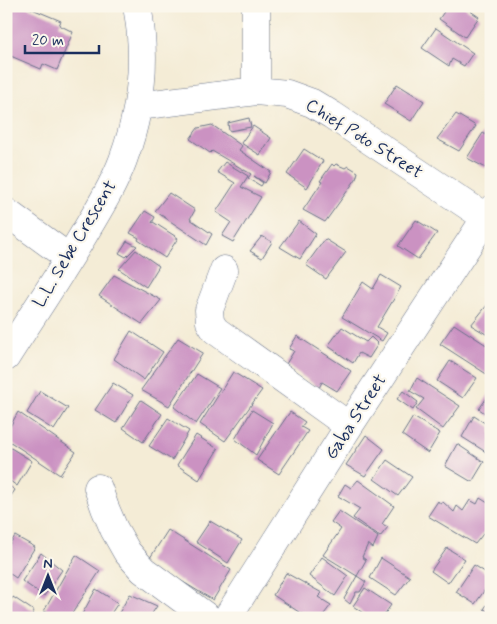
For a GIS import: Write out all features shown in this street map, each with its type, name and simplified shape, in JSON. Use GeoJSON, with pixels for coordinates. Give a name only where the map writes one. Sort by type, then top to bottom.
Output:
{"type":"FeatureCollection","features":[{"type":"Feature","properties":{"kind":"street","name":"L.L. Sebe Crescent"},"geometry":{"type":"LineString","coordinates":[[6,357],[70,258],[109,193],[123,160],[138,106],[142,71],[142,43],[137,6]]}},
{"type":"Feature","properties":{"kind":"street"},"geometry":{"type":"LineString","coordinates":[[256,6],[256,91]]}},
{"type":"Feature","properties":{"kind":"street","name":"Chief Poto Street"},"geometry":{"type":"LineString","coordinates":[[138,106],[256,91],[287,94],[312,103],[332,115],[489,216]]}},
{"type":"Feature","properties":{"kind":"street"},"geometry":{"type":"LineString","coordinates":[[6,212],[70,258]]}},
{"type":"Feature","properties":{"kind":"street","name":"Gaba Street"},"geometry":{"type":"LineString","coordinates":[[227,618],[349,426],[489,216]]}},
{"type":"Feature","properties":{"kind":"street"},"geometry":{"type":"LineString","coordinates":[[224,270],[209,310],[210,322],[215,330],[349,426]]}},
{"type":"Feature","properties":{"kind":"street"},"geometry":{"type":"LineString","coordinates":[[98,488],[114,529],[127,552],[143,570],[208,618]]}},
{"type":"Feature","properties":{"kind":"building"},"geometry":{"type":"Polygon","coordinates":[[[6,6],[25,6],[61,21],[59,25],[73,32],[57,70],[43,64],[41,69],[6,54],[6,6]]]}},
{"type":"Feature","properties":{"kind":"building"},"geometry":{"type":"Polygon","coordinates":[[[448,6],[463,6],[479,17],[465,37],[439,19],[448,6]]]}},
{"type":"Feature","properties":{"kind":"building"},"geometry":{"type":"Polygon","coordinates":[[[436,28],[473,53],[464,66],[452,59],[449,66],[422,48],[436,28]]]}},
{"type":"Feature","properties":{"kind":"building"},"geometry":{"type":"Polygon","coordinates":[[[397,84],[424,101],[411,121],[384,104],[397,84]]]}},
{"type":"Feature","properties":{"kind":"building"},"geometry":{"type":"Polygon","coordinates":[[[456,114],[476,126],[459,151],[437,139],[456,114]]]}},
{"type":"Feature","properties":{"kind":"building"},"geometry":{"type":"Polygon","coordinates":[[[249,118],[251,127],[229,131],[228,123],[249,118]]]}},
{"type":"Feature","properties":{"kind":"building"},"geometry":{"type":"Polygon","coordinates":[[[212,125],[242,146],[239,150],[271,172],[265,183],[254,176],[263,183],[261,186],[248,178],[251,174],[212,151],[210,153],[190,139],[198,128],[212,125]]]}},
{"type":"Feature","properties":{"kind":"building"},"geometry":{"type":"Polygon","coordinates":[[[253,126],[271,138],[260,155],[241,143],[253,126]]]}},
{"type":"Feature","properties":{"kind":"building"},"geometry":{"type":"Polygon","coordinates":[[[483,133],[491,138],[491,161],[486,168],[467,158],[483,133]]]}},
{"type":"Feature","properties":{"kind":"building"},"geometry":{"type":"Polygon","coordinates":[[[304,149],[323,161],[307,188],[287,174],[304,149]]]}},
{"type":"Feature","properties":{"kind":"building"},"geometry":{"type":"Polygon","coordinates":[[[225,162],[248,176],[241,187],[261,197],[233,242],[222,236],[231,222],[216,212],[235,183],[217,172],[225,162]]]}},
{"type":"Feature","properties":{"kind":"building"},"geometry":{"type":"Polygon","coordinates":[[[332,164],[345,168],[348,166],[358,172],[356,179],[325,222],[303,210],[332,164]]]}},
{"type":"Feature","properties":{"kind":"building"},"geometry":{"type":"Polygon","coordinates":[[[169,193],[195,210],[190,219],[212,234],[206,245],[155,211],[169,193]]]}},
{"type":"Feature","properties":{"kind":"building"},"geometry":{"type":"Polygon","coordinates":[[[145,211],[155,217],[152,223],[178,238],[165,258],[130,233],[145,211]]]}},
{"type":"Feature","properties":{"kind":"building"},"geometry":{"type":"Polygon","coordinates":[[[416,220],[437,233],[418,259],[398,246],[416,220]]]}},
{"type":"Feature","properties":{"kind":"building"},"geometry":{"type":"Polygon","coordinates":[[[299,221],[316,234],[300,259],[280,247],[299,221]]]}},
{"type":"Feature","properties":{"kind":"building"},"geometry":{"type":"Polygon","coordinates":[[[262,236],[272,242],[262,258],[250,251],[262,236]]]}},
{"type":"Feature","properties":{"kind":"building"},"geometry":{"type":"Polygon","coordinates":[[[325,239],[346,252],[326,279],[306,265],[325,239]]]}},
{"type":"Feature","properties":{"kind":"building"},"geometry":{"type":"Polygon","coordinates":[[[127,241],[137,246],[126,257],[119,253],[127,241]]]}},
{"type":"Feature","properties":{"kind":"building"},"geometry":{"type":"Polygon","coordinates":[[[136,250],[159,266],[146,287],[119,269],[136,250]]]}},
{"type":"Feature","properties":{"kind":"building"},"geometry":{"type":"Polygon","coordinates":[[[114,275],[161,300],[142,324],[99,296],[114,275]]]}},
{"type":"Feature","properties":{"kind":"building"},"geometry":{"type":"Polygon","coordinates":[[[381,275],[401,287],[377,327],[387,333],[382,341],[342,317],[363,282],[373,289],[381,275]]]}},
{"type":"Feature","properties":{"kind":"building"},"geometry":{"type":"Polygon","coordinates":[[[488,304],[491,307],[491,337],[471,325],[488,304]]]}},
{"type":"Feature","properties":{"kind":"building"},"geometry":{"type":"Polygon","coordinates":[[[454,324],[491,348],[491,371],[488,375],[440,344],[454,324]]]}},
{"type":"Feature","properties":{"kind":"building"},"geometry":{"type":"Polygon","coordinates":[[[342,327],[366,342],[371,337],[378,344],[369,358],[359,353],[353,363],[328,346],[342,327]]]}},
{"type":"Feature","properties":{"kind":"building"},"geometry":{"type":"Polygon","coordinates":[[[131,331],[163,352],[144,380],[114,359],[131,331]]]}},
{"type":"Feature","properties":{"kind":"building"},"geometry":{"type":"Polygon","coordinates":[[[297,336],[351,371],[337,391],[322,382],[319,388],[286,364],[294,351],[289,349],[297,336]]]}},
{"type":"Feature","properties":{"kind":"building"},"geometry":{"type":"Polygon","coordinates":[[[178,338],[203,353],[169,406],[141,390],[178,338]]]}},
{"type":"Feature","properties":{"kind":"building"},"geometry":{"type":"Polygon","coordinates":[[[450,361],[477,378],[463,398],[437,381],[450,361]]]}},
{"type":"Feature","properties":{"kind":"building"},"geometry":{"type":"Polygon","coordinates":[[[233,372],[262,390],[225,441],[200,424],[233,372]]]}},
{"type":"Feature","properties":{"kind":"building"},"geometry":{"type":"Polygon","coordinates":[[[197,374],[220,388],[196,424],[174,407],[197,374]]]}},
{"type":"Feature","properties":{"kind":"building"},"geometry":{"type":"Polygon","coordinates":[[[417,378],[460,406],[443,429],[416,409],[424,399],[410,391],[417,378]]]}},
{"type":"Feature","properties":{"kind":"building"},"geometry":{"type":"Polygon","coordinates":[[[113,383],[133,395],[116,423],[95,410],[113,383]]]}},
{"type":"Feature","properties":{"kind":"building"},"geometry":{"type":"Polygon","coordinates":[[[40,391],[68,408],[54,430],[27,413],[40,391]]]}},
{"type":"Feature","properties":{"kind":"building"},"geometry":{"type":"Polygon","coordinates":[[[403,391],[418,402],[413,410],[397,399],[403,391]]]}},
{"type":"Feature","properties":{"kind":"building"},"geometry":{"type":"Polygon","coordinates":[[[491,392],[491,417],[479,409],[491,392]]]}},
{"type":"Feature","properties":{"kind":"building"},"geometry":{"type":"Polygon","coordinates":[[[141,400],[162,414],[143,442],[123,428],[141,400]]]}},
{"type":"Feature","properties":{"kind":"building"},"geometry":{"type":"Polygon","coordinates":[[[252,410],[273,423],[256,455],[235,439],[252,410]]]}},
{"type":"Feature","properties":{"kind":"building"},"geometry":{"type":"Polygon","coordinates":[[[18,412],[76,452],[60,475],[6,439],[6,434],[18,412]]]}},
{"type":"Feature","properties":{"kind":"building"},"geometry":{"type":"Polygon","coordinates":[[[290,412],[305,422],[301,427],[308,431],[279,474],[257,460],[290,412]]]}},
{"type":"Feature","properties":{"kind":"building"},"geometry":{"type":"Polygon","coordinates":[[[474,416],[491,427],[491,451],[489,454],[462,437],[474,416]]]}},
{"type":"Feature","properties":{"kind":"building"},"geometry":{"type":"Polygon","coordinates":[[[413,417],[440,433],[428,453],[402,435],[413,417]]]}},
{"type":"Feature","properties":{"kind":"building"},"geometry":{"type":"Polygon","coordinates":[[[168,418],[189,431],[172,460],[149,446],[168,418]]]}},
{"type":"Feature","properties":{"kind":"building"},"geometry":{"type":"Polygon","coordinates":[[[196,435],[218,449],[199,480],[177,465],[196,435]]]}},
{"type":"Feature","properties":{"kind":"building"},"geometry":{"type":"Polygon","coordinates":[[[366,435],[384,449],[365,476],[346,465],[366,435]]]}},
{"type":"Feature","properties":{"kind":"building"},"geometry":{"type":"Polygon","coordinates":[[[457,444],[484,462],[472,482],[445,466],[457,444]]]}},
{"type":"Feature","properties":{"kind":"building"},"geometry":{"type":"Polygon","coordinates":[[[6,445],[32,461],[17,486],[6,478],[6,445]]]}},
{"type":"Feature","properties":{"kind":"building"},"geometry":{"type":"Polygon","coordinates":[[[387,460],[412,477],[398,496],[374,479],[387,460]]]}},
{"type":"Feature","properties":{"kind":"building"},"geometry":{"type":"Polygon","coordinates":[[[358,480],[394,506],[382,524],[388,527],[380,537],[353,518],[360,509],[338,496],[345,484],[351,488],[358,480]]]}},
{"type":"Feature","properties":{"kind":"building"},"geometry":{"type":"Polygon","coordinates":[[[6,484],[15,490],[6,503],[6,484]]]}},
{"type":"Feature","properties":{"kind":"building"},"geometry":{"type":"Polygon","coordinates":[[[480,498],[488,503],[489,501],[491,502],[491,524],[475,544],[428,516],[438,501],[440,504],[443,502],[454,512],[457,506],[463,511],[470,500],[477,504],[480,498]]]}},
{"type":"Feature","properties":{"kind":"building"},"geometry":{"type":"Polygon","coordinates":[[[339,511],[378,537],[373,548],[368,544],[362,557],[366,560],[357,576],[323,555],[341,529],[331,522],[339,511]]]}},
{"type":"Feature","properties":{"kind":"building"},"geometry":{"type":"Polygon","coordinates":[[[210,521],[242,540],[228,563],[196,542],[210,521]]]}},
{"type":"Feature","properties":{"kind":"building"},"geometry":{"type":"Polygon","coordinates":[[[168,530],[231,570],[213,600],[148,561],[168,530]]]}},
{"type":"Feature","properties":{"kind":"building"},"geometry":{"type":"Polygon","coordinates":[[[15,536],[35,547],[16,578],[6,571],[6,549],[15,536]]]}},
{"type":"Feature","properties":{"kind":"building"},"geometry":{"type":"Polygon","coordinates":[[[447,548],[465,559],[448,583],[431,571],[447,548]]]}},
{"type":"Feature","properties":{"kind":"building"},"geometry":{"type":"Polygon","coordinates":[[[41,553],[62,570],[44,596],[22,581],[41,553]]]}},
{"type":"Feature","properties":{"kind":"building"},"geometry":{"type":"Polygon","coordinates":[[[76,555],[100,571],[69,618],[59,618],[44,611],[76,555]]]}},
{"type":"Feature","properties":{"kind":"building"},"geometry":{"type":"Polygon","coordinates":[[[322,557],[348,576],[335,596],[309,576],[322,557]]]}},
{"type":"Feature","properties":{"kind":"building"},"geometry":{"type":"Polygon","coordinates":[[[381,558],[410,577],[396,595],[370,578],[381,558]]]}},
{"type":"Feature","properties":{"kind":"building"},"geometry":{"type":"Polygon","coordinates":[[[474,565],[491,576],[491,581],[475,604],[456,592],[474,565]]]}},
{"type":"Feature","properties":{"kind":"building"},"geometry":{"type":"Polygon","coordinates":[[[286,573],[322,593],[318,597],[331,605],[321,618],[308,618],[273,595],[286,573]]]}},
{"type":"Feature","properties":{"kind":"building"},"geometry":{"type":"Polygon","coordinates":[[[357,576],[366,582],[360,592],[356,592],[350,604],[344,599],[357,576]]]}},
{"type":"Feature","properties":{"kind":"building"},"geometry":{"type":"Polygon","coordinates":[[[365,588],[391,605],[382,618],[370,618],[353,606],[365,588]]]}},
{"type":"Feature","properties":{"kind":"building"},"geometry":{"type":"Polygon","coordinates":[[[96,589],[118,603],[108,618],[80,618],[96,589]]]}},
{"type":"Feature","properties":{"kind":"building"},"geometry":{"type":"Polygon","coordinates":[[[130,594],[157,606],[149,618],[116,618],[130,594]]]}},
{"type":"Feature","properties":{"kind":"building"},"geometry":{"type":"Polygon","coordinates":[[[13,597],[34,611],[30,618],[6,618],[6,607],[13,597]]]}},
{"type":"Feature","properties":{"kind":"building"},"geometry":{"type":"Polygon","coordinates":[[[491,599],[491,613],[484,609],[491,599]]]}}]}
